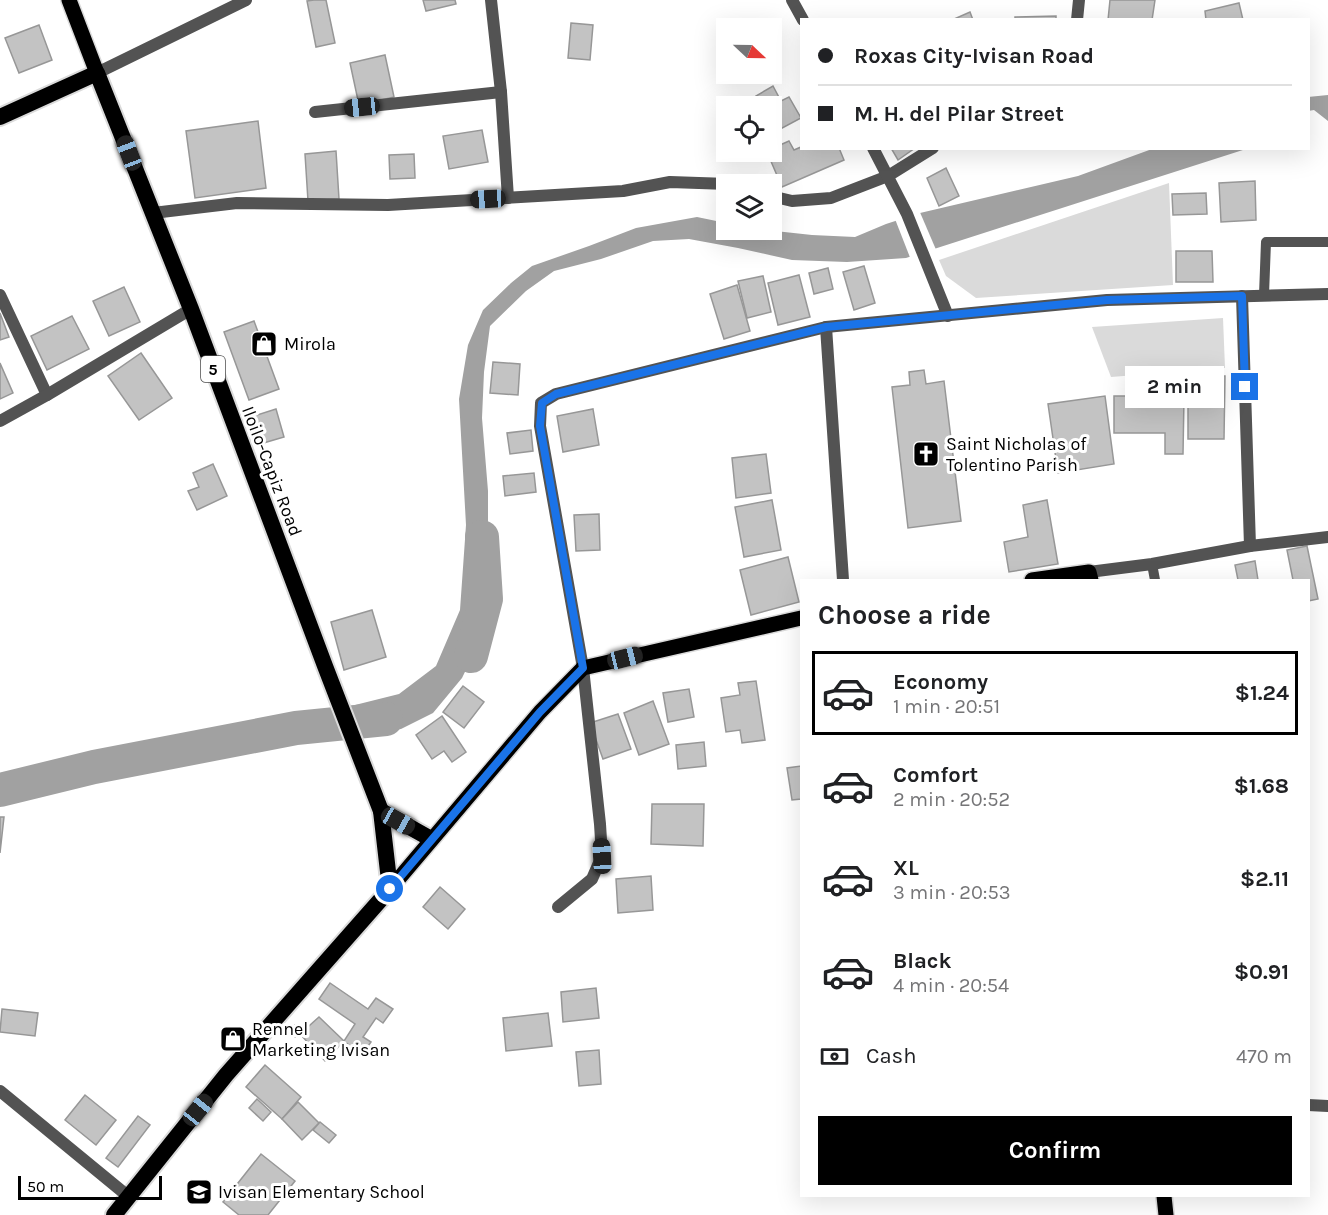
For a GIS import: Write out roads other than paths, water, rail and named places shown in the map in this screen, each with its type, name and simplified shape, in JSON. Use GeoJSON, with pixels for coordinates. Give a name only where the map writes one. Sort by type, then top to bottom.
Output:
{"type":"FeatureCollection","features":[{"type":"Feature","properties":{"kind":"highway"},"geometry":{"type":"LineString","coordinates":[[0,117],[97,73]]}},
{"type":"Feature","properties":{"kind":"highway","name":"Iloilo-Capiz Road"},"geometry":{"type":"LineString","coordinates":[[97,73],[191,309],[381,811],[390,889]]}},
{"type":"Feature","properties":{"kind":"highway"},"geometry":{"type":"LineString","coordinates":[[381,811],[431,839]]}},
{"type":"Feature","properties":{"kind":"highway"},"geometry":{"type":"LineString","coordinates":[[114,1215],[226,1075],[390,889]]}},
{"type":"Feature","properties":{"kind":"main road"},"geometry":{"type":"LineString","coordinates":[[69,0],[97,73]]}},
{"type":"Feature","properties":{"kind":"main road"},"geometry":{"type":"LineString","coordinates":[[1046,579],[1090,576]]}},
{"type":"Feature","properties":{"kind":"main road"},"geometry":{"type":"LineString","coordinates":[[390,889],[540,712],[583,668],[800,618]]}},
{"type":"Feature","properties":{"kind":"main road"},"geometry":{"type":"LineString","coordinates":[[1164,1197],[1166,1215]]}},
{"type":"Feature","properties":{"kind":"street"},"geometry":{"type":"LineString","coordinates":[[97,73],[246,0]]}},
{"type":"Feature","properties":{"kind":"street"},"geometry":{"type":"LineString","coordinates":[[491,0],[501,92],[508,198]]}},
{"type":"Feature","properties":{"kind":"street"},"geometry":{"type":"LineString","coordinates":[[792,0],[802,18]]}},
{"type":"Feature","properties":{"kind":"street"},"geometry":{"type":"LineString","coordinates":[[1077,18],[1079,0]]}},
{"type":"Feature","properties":{"kind":"street"},"geometry":{"type":"LineString","coordinates":[[315,112],[501,92]]}},
{"type":"Feature","properties":{"kind":"street"},"geometry":{"type":"LineString","coordinates":[[874,150],[907,214],[948,316]]}},
{"type":"Feature","properties":{"kind":"street"},"geometry":{"type":"LineString","coordinates":[[782,199],[792,201],[831,198],[888,176],[930,150]]}},
{"type":"Feature","properties":{"kind":"street"},"geometry":{"type":"LineString","coordinates":[[153,213],[237,203],[388,205],[623,191],[670,182],[716,184]]}},
{"type":"Feature","properties":{"kind":"street"},"geometry":{"type":"LineString","coordinates":[[558,907],[592,879],[602,856],[583,668],[540,426],[542,403],[556,394],[826,327],[1107,300],[1328,294]]}},
{"type":"Feature","properties":{"kind":"street"},"geometry":{"type":"LineString","coordinates":[[0,295],[47,395]]}},
{"type":"Feature","properties":{"kind":"street"},"geometry":{"type":"LineString","coordinates":[[1242,296],[1250,546]]}},
{"type":"Feature","properties":{"kind":"street"},"geometry":{"type":"LineString","coordinates":[[0,421],[191,309]]}},
{"type":"Feature","properties":{"kind":"street"},"geometry":{"type":"LineString","coordinates":[[826,327],[843,579]]}},
{"type":"Feature","properties":{"kind":"street"},"geometry":{"type":"LineString","coordinates":[[1090,576],[1250,546],[1328,537]]}},
{"type":"Feature","properties":{"kind":"street"},"geometry":{"type":"LineString","coordinates":[[0,1090],[129,1197]]}},
{"type":"Feature","properties":{"kind":"street"},"geometry":{"type":"LineString","coordinates":[[1310,1105],[1328,1106]]}},
{"type":"Feature","properties":{"kind":"lane"},"geometry":{"type":"LineString","coordinates":[[1264,295],[1266,242],[1328,242]]}},
{"type":"Feature","properties":{"kind":"lane"},"geometry":{"type":"LineString","coordinates":[[1152,564],[1155,579]]}},
{"type":"Feature","properties":{"kind":"waterway"},"geometry":{"type":"LineString","coordinates":[[471,656],[486,599],[482,537]]}},
{"type":"Feature","properties":{"kind":"waterway"},"geometry":{"type":"LineString","coordinates":[[0,790],[94,767],[296,728],[386,719]]}},
{"type":"Feature","properties":{"kind":"place","name":"Mirola"},"geometry":{"type":"Point","coordinates":[264,344]}},
{"type":"Feature","properties":{"kind":"place","name":"Saint Nicholas of Tolentino Parish"},"geometry":{"type":"Point","coordinates":[926,454]}},
{"type":"Feature","properties":{"kind":"place","name":"Rennel Marketing Ivisan"},"geometry":{"type":"Point","coordinates":[233,1039]}},
{"type":"Feature","properties":{"kind":"place","name":"Ivisan Elementary School"},"geometry":{"type":"Point","coordinates":[199,1192]}}]}
